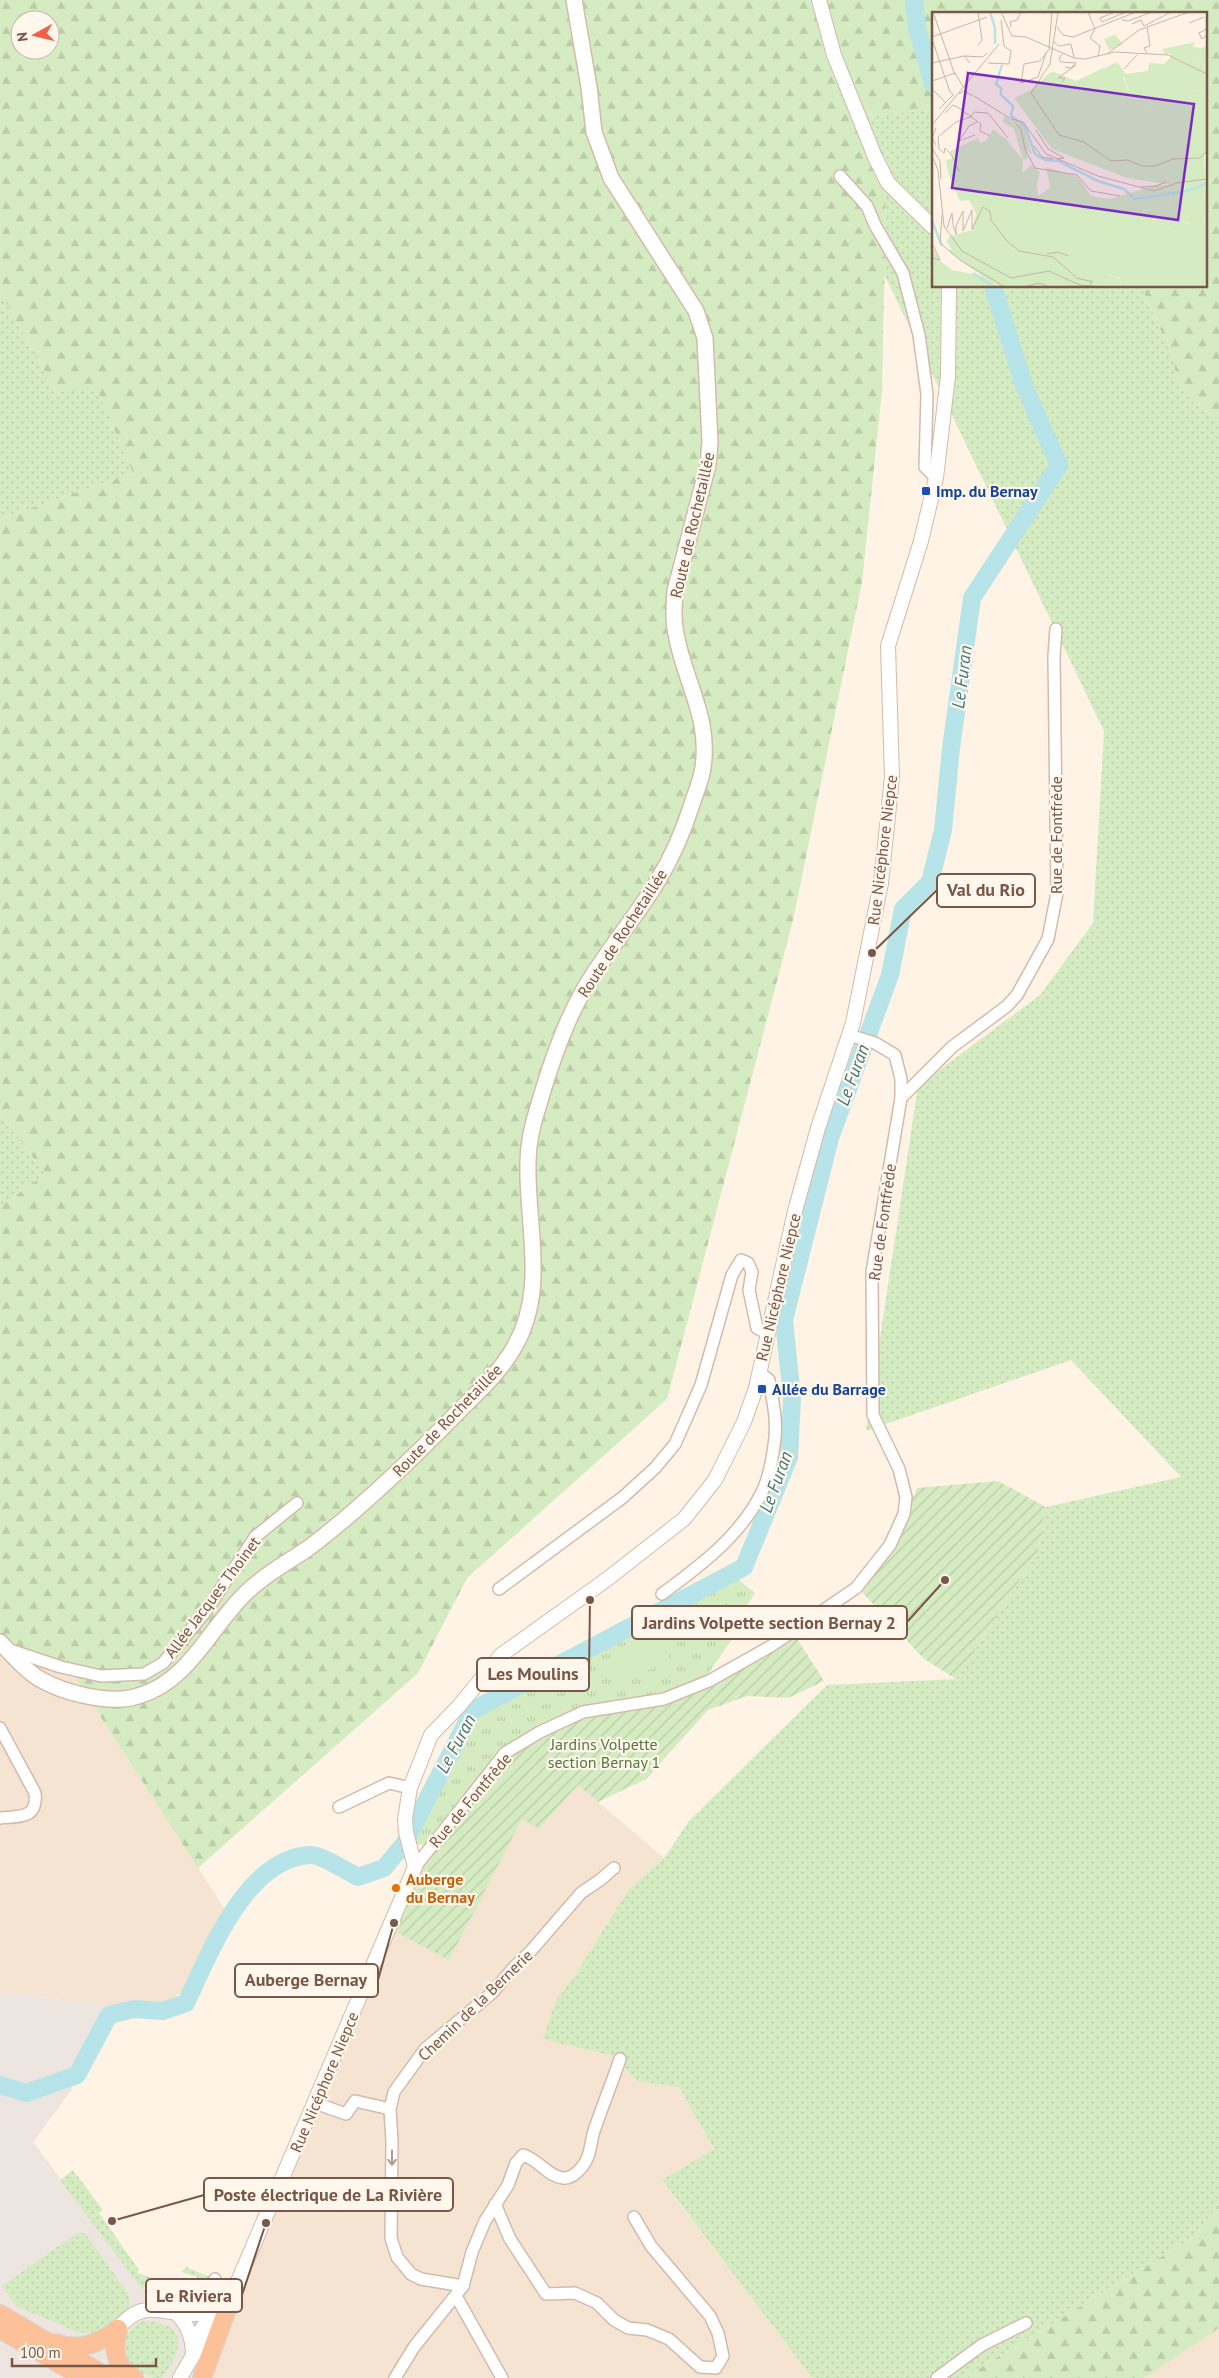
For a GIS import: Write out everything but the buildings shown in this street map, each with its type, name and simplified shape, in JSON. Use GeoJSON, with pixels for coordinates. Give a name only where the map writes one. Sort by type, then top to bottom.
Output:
{"type":"FeatureCollection","features":[{"type":"Feature","properties":{"kind":"highway"},"geometry":{"type":"LineString","coordinates":[[189,2375],[222,2301]]}},
{"type":"Feature","properties":{"kind":"highway"},"geometry":{"type":"LineString","coordinates":[[0,2314],[32,2333],[114,2372],[134,2378]]}},
{"type":"Feature","properties":{"kind":"highway"},"geometry":{"type":"LineString","coordinates":[[0,2329],[84,2378]]}},
{"type":"Feature","properties":{"kind":"highway"},"geometry":{"type":"LineString","coordinates":[[32,2333],[63,2346],[86,2346],[106,2339],[118,2330]]}},
{"type":"Feature","properties":{"kind":"highway"},"geometry":{"type":"LineString","coordinates":[[114,2372],[114,2347],[118,2330]]}},
{"type":"Feature","properties":{"kind":"highway"},"geometry":{"type":"LineString","coordinates":[[86,2346],[114,2372]]}},
{"type":"Feature","properties":{"kind":"main road","name":"Route de Rochetaillée"},"geometry":{"type":"LineString","coordinates":[[3,1645],[38,1678],[71,1691],[98,1698],[118,1700],[138,1697],[160,1688],[177,1674],[248,1590],[313,1544],[400,1471],[490,1379],[512,1351],[528,1318],[534,1286],[535,1254],[528,1162],[531,1134],[546,1079],[560,1039],[582,994],[611,946],[656,884],[682,836],[702,773],[705,741],[699,705],[684,665],[675,631],[673,612],[674,591],[708,465],[710,442],[705,338],[696,311],[611,178],[594,132],[589,87],[574,0]]}},
{"type":"Feature","properties":{"kind":"street"},"geometry":{"type":"LineString","coordinates":[[819,0],[834,55],[875,157],[888,182],[932,227]]}},
{"type":"Feature","properties":{"kind":"street"},"geometry":{"type":"LineString","coordinates":[[840,176],[868,206],[875,226],[903,273],[919,335],[927,394],[925,467],[936,478]]}},
{"type":"Feature","properties":{"kind":"street","name":"Rue Nicéphore Niepce"},"geometry":{"type":"LineString","coordinates":[[189,2375],[193,2356],[217,2313],[315,2103],[415,1867],[406,1832],[405,1819],[410,1788],[431,1736],[459,1706],[501,1655],[606,1580],[684,1519],[703,1497],[728,1458],[744,1422],[759,1372],[803,1183],[818,1128],[853,1036],[881,882],[890,805],[892,727],[888,646],[921,541],[936,478],[948,376],[949,288]]}},
{"type":"Feature","properties":{"kind":"street","name":"Rue de Fontfrède"},"geometry":{"type":"LineString","coordinates":[[415,1867],[505,1753],[540,1732],[583,1712],[664,1699],[709,1681],[772,1646],[856,1588],[890,1545],[904,1514],[906,1497],[899,1469],[874,1415],[872,1272],[901,1098],[952,1047],[1007,1006],[1017,995],[1048,939],[1057,893],[1054,656],[1056,629]]}},
{"type":"Feature","properties":{"kind":"street"},"geometry":{"type":"LineString","coordinates":[[853,1036],[875,1043],[895,1055],[901,1079],[901,1098]]}},
{"type":"Feature","properties":{"kind":"street"},"geometry":{"type":"LineString","coordinates":[[499,1589],[622,1498],[655,1468],[675,1444],[701,1385],[732,1275],[741,1260],[748,1263],[752,1272],[749,1290],[756,1328],[767,1333]]}},
{"type":"Feature","properties":{"kind":"street"},"geometry":{"type":"LineString","coordinates":[[662,1594],[694,1570],[732,1535],[762,1493],[775,1444],[774,1408],[769,1380],[759,1372]]}},
{"type":"Feature","properties":{"kind":"street","name":"Allée Jacques Thoinet"},"geometry":{"type":"LineString","coordinates":[[3,1645],[61,1666],[101,1676],[144,1674],[163,1663],[206,1611],[255,1536],[297,1503]]}},
{"type":"Feature","properties":{"kind":"street"},"geometry":{"type":"LineString","coordinates":[[0,1728],[35,1793],[36,1802],[32,1811],[24,1816],[0,1818]]}},
{"type":"Feature","properties":{"kind":"street"},"geometry":{"type":"LineString","coordinates":[[339,1806],[389,1783],[410,1788]]}},
{"type":"Feature","properties":{"kind":"street","name":"Chemin de la Bernerie"},"geometry":{"type":"LineString","coordinates":[[390,2109],[394,2092],[425,2049],[492,1993],[581,1893],[614,1868]]}},
{"type":"Feature","properties":{"kind":"street"},"geometry":{"type":"LineString","coordinates":[[395,2378],[414,2347],[460,2291],[484,2221],[508,2184],[516,2163],[523,2155],[529,2157],[553,2175],[564,2178],[573,2176],[582,2167],[591,2150],[593,2135],[620,2059]]}},
{"type":"Feature","properties":{"kind":"street"},"geometry":{"type":"LineString","coordinates":[[315,2103],[346,2114],[355,2101],[390,2109],[392,2142],[391,2238],[396,2257],[411,2274],[421,2280],[460,2291],[502,2378]]}},
{"type":"Feature","properties":{"kind":"street"},"geometry":{"type":"LineString","coordinates":[[495,2204],[510,2239],[546,2294],[575,2293],[597,2303],[614,2320],[628,2328],[647,2330],[669,2339],[700,2367],[716,2368],[723,2356],[718,2333],[710,2316],[651,2246],[634,2217]]}},
{"type":"Feature","properties":{"kind":"street"},"geometry":{"type":"LineString","coordinates":[[215,2279],[222,2301]]}},
{"type":"Feature","properties":{"kind":"street"},"geometry":{"type":"LineString","coordinates":[[118,2330],[127,2318],[141,2310],[159,2309],[178,2314],[205,2312],[222,2301]]}},
{"type":"Feature","properties":{"kind":"street"},"geometry":{"type":"LineString","coordinates":[[193,2340],[200,2327],[222,2301]]}},
{"type":"Feature","properties":{"kind":"street"},"geometry":{"type":"LineString","coordinates":[[178,2314],[184,2321],[193,2340],[193,2356]]}},
{"type":"Feature","properties":{"kind":"street"},"geometry":{"type":"LineString","coordinates":[[937,2378],[982,2345],[1026,2323]]}},
{"type":"Feature","properties":{"kind":"shaded area"},"geometry":{"type":"Polygon","coordinates":[[[0,1636],[75,1677],[227,1913],[185,1990],[166,2003],[157,2005],[107,2006],[0,1992],[0,1636]]]}},
{"type":"Feature","properties":{"kind":"shaded area"},"geometry":{"type":"Polygon","coordinates":[[[578,1785],[664,1858],[628,1890],[574,1977],[556,2000],[544,2039],[613,2056],[637,2081],[679,2086],[714,2150],[662,2181],[812,2378],[195,2378],[392,1930],[494,1871],[522,1819],[539,1829],[578,1785]]]}},
{"type":"Feature","properties":{"kind":"shaded area"},"geometry":{"type":"Polygon","coordinates":[[[0,1992],[107,2006],[71,2074],[72,2089],[33,2142],[145,2293],[151,2297],[192,2306],[233,2312],[206,2378],[0,2378],[0,1992]]]}},
{"type":"Feature","properties":{"kind":"shaded area"},"geometry":{"type":"Polygon","coordinates":[[[1219,2328],[1219,2378],[1144,2378],[1210,2332],[1219,2328]]]}},
{"type":"Feature","properties":{"kind":"green space"},"geometry":{"type":"Polygon","coordinates":[[[0,0],[1219,0],[1219,419],[1193,402],[1176,378],[1174,359],[1142,288],[1206,288],[1206,12],[932,12],[932,110],[866,115],[886,193],[882,390],[862,582],[793,920],[667,1399],[467,1578],[418,1673],[198,1868],[75,1677],[0,1636],[0,1207],[45,1174],[0,1113],[0,519],[133,473],[96,387],[56,393],[0,291],[0,0]]]}},
{"type":"Feature","properties":{"kind":"green space"},"geometry":{"type":"Polygon","coordinates":[[[932,110],[932,288],[1142,288],[1174,359],[1176,378],[1193,402],[1219,419],[1219,2205],[1192,2238],[964,2378],[812,2378],[662,2180],[714,2149],[679,2087],[637,2081],[613,2056],[543,2039],[556,2000],[574,1977],[628,1890],[664,1858],[689,1821],[827,1685],[956,1679],[1038,1552],[1046,1507],[1181,1477],[1071,1360],[866,1431],[918,1086],[1040,995],[1093,923],[1104,731],[884,274],[886,193],[866,115],[932,110]]]}},
{"type":"Feature","properties":{"kind":"green space"},"geometry":{"type":"Polygon","coordinates":[[[0,291],[56,393],[96,386],[133,473],[0,519],[0,291]]]}},
{"type":"Feature","properties":{"kind":"green space"},"geometry":{"type":"Polygon","coordinates":[[[0,1113],[45,1174],[0,1207],[0,1113]]]}},
{"type":"Feature","properties":{"kind":"green space"},"geometry":{"type":"Polygon","coordinates":[[[998,1481],[1046,1507],[1038,1552],[956,1679],[923,1658],[861,1591],[895,1542],[917,1488],[998,1481]]]}},
{"type":"Feature","properties":{"kind":"green space"},"geometry":{"type":"Polygon","coordinates":[[[735,1577],[755,1593],[733,1625],[739,1629],[703,1681],[501,1753],[423,1845],[416,1844],[414,1839],[461,1741],[467,1736],[480,1710],[662,1620],[694,1597],[735,1577]]]}},
{"type":"Feature","properties":{"kind":"green space"},"geometry":{"type":"Polygon","coordinates":[[[657,1633],[670,1659],[620,1685],[607,1659],[657,1633]]]}},
{"type":"Feature","properties":{"kind":"green space","name":"Jardins Volpette section Bernay 1"},"geometry":{"type":"Polygon","coordinates":[[[794,1634],[824,1681],[788,1698],[747,1696],[708,1710],[646,1779],[598,1802],[578,1785],[539,1829],[522,1819],[449,1960],[392,1930],[419,1870],[507,1759],[540,1737],[586,1715],[678,1698],[740,1670],[794,1634]]]}},
{"type":"Feature","properties":{"kind":"green space"},"geometry":{"type":"Polygon","coordinates":[[[73,2170],[103,2210],[99,2213],[139,2270],[137,2273],[153,2278],[143,2289],[191,2303],[195,2301],[199,2296],[198,2280],[197,2277],[182,2271],[186,2267],[210,2277],[212,2296],[208,2302],[195,2305],[176,2304],[145,2293],[60,2180],[73,2170]]]}},
{"type":"Feature","properties":{"kind":"green space"},"geometry":{"type":"Polygon","coordinates":[[[1219,2205],[1219,2328],[1144,2378],[964,2378],[1192,2238],[1219,2205]]]}},
{"type":"Feature","properties":{"kind":"green space"},"geometry":{"type":"Polygon","coordinates":[[[77,2233],[85,2233],[128,2294],[130,2305],[107,2330],[95,2334],[77,2332],[16,2306],[2,2286],[77,2233]]]}},
{"type":"Feature","properties":{"kind":"green space"},"geometry":{"type":"Polygon","coordinates":[[[143,2321],[168,2326],[175,2332],[178,2339],[175,2357],[162,2378],[151,2377],[142,2373],[125,2361],[125,2337],[131,2329],[143,2321]]]}},
{"type":"Feature","properties":{"kind":"waterway","name":"Le Furan"},"geometry":{"type":"LineString","coordinates":[[914,0],[917,28],[932,80]]}},
{"type":"Feature","properties":{"kind":"waterway","name":"Le Furan"},"geometry":{"type":"LineString","coordinates":[[0,2085],[26,2093],[77,2075],[109,2015],[134,2009],[163,2011],[186,2003],[219,1935],[233,1911],[249,1890],[267,1872],[287,1860],[315,1855],[358,1877],[384,1868],[404,1844],[473,1710],[744,1567],[789,1457],[792,1399],[784,1320],[830,1138],[890,975],[903,909],[930,882],[943,830],[951,748],[972,598],[1059,465],[1025,388],[994,288]]}},
{"type":"Feature","properties":{"kind":"place","name":"Imp. du Bernay"},"geometry":{"type":"Point","coordinates":[926,491]}},
{"type":"Feature","properties":{"kind":"place","name":"Val du Rio"},"geometry":{"type":"Point","coordinates":[872,953]}},
{"type":"Feature","properties":{"kind":"place","name":"Allée du Barrage"},"geometry":{"type":"Point","coordinates":[762,1389]}},
{"type":"Feature","properties":{"kind":"place","name":"Jardins Volpette section Bernay 2"},"geometry":{"type":"Point","coordinates":[945,1580]}},
{"type":"Feature","properties":{"kind":"place","name":"Les Moulins"},"geometry":{"type":"Point","coordinates":[590,1600]}},
{"type":"Feature","properties":{"kind":"place","name":"Auberge du Bernay"},"geometry":{"type":"Point","coordinates":[396,1888]}},
{"type":"Feature","properties":{"kind":"place","name":"Auberge Bernay"},"geometry":{"type":"Point","coordinates":[394,1923]}},
{"type":"Feature","properties":{"kind":"place","name":"Poste électrique de La Rivière"},"geometry":{"type":"Point","coordinates":[112,2221]}},
{"type":"Feature","properties":{"kind":"place","name":"Le Riviera"},"geometry":{"type":"Point","coordinates":[266,2223]}}]}
